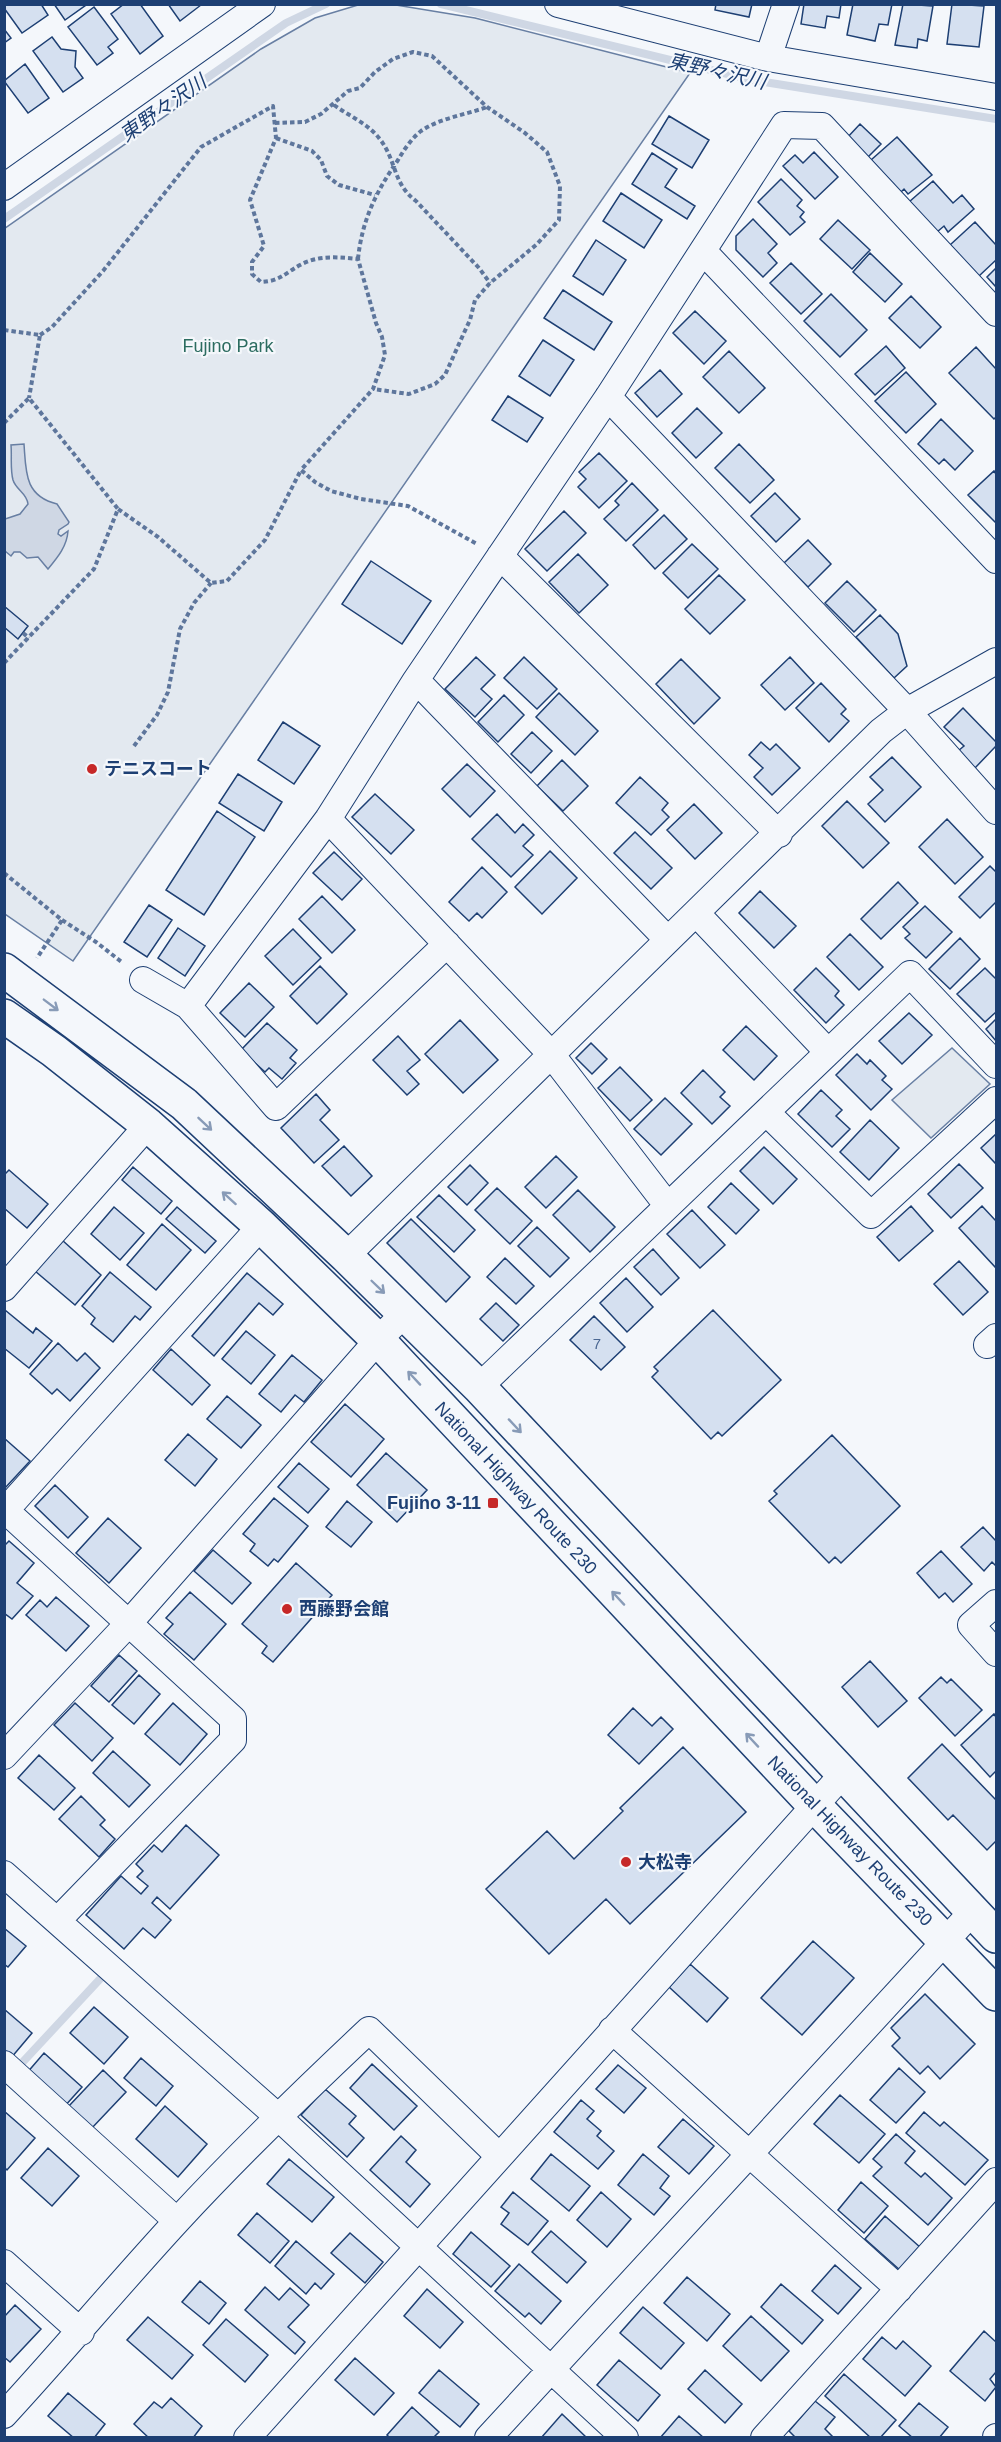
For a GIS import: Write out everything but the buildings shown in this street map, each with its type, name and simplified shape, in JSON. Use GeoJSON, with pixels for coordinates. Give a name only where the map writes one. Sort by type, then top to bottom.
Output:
{"type":"FeatureCollection","features":[{"type":"Feature","properties":{"kind":"highway"},"geometry":{"type":"LineString","coordinates":[[4,970],[184,1104],[405,1313],[479,1387],[996,1936]]}},
{"type":"Feature","properties":{"kind":"highway","name":"National Highway Route 230"},"geometry":{"type":"LineString","coordinates":[[4,1016],[54,1051],[148,1125],[261,1226],[378,1340],[814,1805],[996,1994]]}},
{"type":"Feature","properties":{"kind":"street"},"geometry":{"type":"LineString","coordinates":[[4,187],[262,4]]}},
{"type":"Feature","properties":{"kind":"street"},"geometry":{"type":"LineString","coordinates":[[558,4],[589,8],[768,58],[996,97]]}},
{"type":"Feature","properties":{"kind":"street"},"geometry":{"type":"LineString","coordinates":[[768,58],[786,4]]}},
{"type":"Feature","properties":{"kind":"street"},"geometry":{"type":"LineString","coordinates":[[188,1006],[328,819],[416,680],[608,397],[784,125],[822,126],[996,313]]}},
{"type":"Feature","properties":{"kind":"street"},"geometry":{"type":"LineString","coordinates":[[703,251],[996,560]]}},
{"type":"Feature","properties":{"kind":"street"},"geometry":{"type":"LineString","coordinates":[[608,397],[907,711],[996,811]]}},
{"type":"Feature","properties":{"kind":"street"},"geometry":{"type":"LineString","coordinates":[[500,556],[778,834]]}},
{"type":"Feature","properties":{"kind":"street"},"geometry":{"type":"LineString","coordinates":[[346,1256],[881,731],[907,711],[996,661]]}},
{"type":"Feature","properties":{"kind":"street"},"geometry":{"type":"LineString","coordinates":[[416,680],[668,940]]}},
{"type":"Feature","properties":{"kind":"street"},"geometry":{"type":"LineString","coordinates":[[328,819],[551,1054],[667,1205]]}},
{"type":"Feature","properties":{"kind":"street"},"geometry":{"type":"LineString","coordinates":[[696,913],[828,1052]]}},
{"type":"Feature","properties":{"kind":"street"},"geometry":{"type":"LineString","coordinates":[[143,980],[188,1006],[276,1107],[447,944]]}},
{"type":"Feature","properties":{"kind":"street"},"geometry":{"type":"LineString","coordinates":[[479,1387],[910,974],[996,1065]]}},
{"type":"Feature","properties":{"kind":"street"},"geometry":{"type":"LineString","coordinates":[[767,1113],[871,1215],[996,1100]]}},
{"type":"Feature","properties":{"kind":"street"},"geometry":{"type":"LineString","coordinates":[[4,1288],[148,1125]]}},
{"type":"Feature","properties":{"kind":"street"},"geometry":{"type":"LineString","coordinates":[[57,1921],[233,1740],[233,1719],[5,1511],[261,1226]]}},
{"type":"Feature","properties":{"kind":"street"},"geometry":{"type":"LineString","coordinates":[[4,1756],[129,1623],[378,1340],[405,1313]]}},
{"type":"Feature","properties":{"kind":"street"},"geometry":{"type":"LineString","coordinates":[[996,1603],[971,1625],[996,1653]]}},
{"type":"Feature","properties":{"kind":"street"},"geometry":{"type":"LineString","coordinates":[[247,2438],[843,1774]]}},
{"type":"Feature","properties":{"kind":"street"},"geometry":{"type":"LineString","coordinates":[[4,1874],[277,2116],[625,2438]]}},
{"type":"Feature","properties":{"kind":"street"},"geometry":{"type":"LineString","coordinates":[[488,2438],[973,1911]]}},
{"type":"Feature","properties":{"kind":"street"},"geometry":{"type":"LineString","coordinates":[[4,2415],[81,2332],[177,2221],[277,2116],[369,2030],[499,2156]]}},
{"type":"Feature","properties":{"kind":"street"},"geometry":{"type":"LineString","coordinates":[[612,2030],[899,2289]]}},
{"type":"Feature","properties":{"kind":"street"},"geometry":{"type":"LineString","coordinates":[[4,2064],[177,2221]]}},
{"type":"Feature","properties":{"kind":"street"},"geometry":{"type":"LineString","coordinates":[[767,2436],[996,2181]]}},
{"type":"Feature","properties":{"kind":"street"},"geometry":{"type":"LineString","coordinates":[[4,2263],[81,2332]]}},
{"type":"Feature","properties":{"kind":"path"},"geometry":{"type":"LineString","coordinates":[[274,123],[305,122],[334,105],[348,91],[360,88],[375,72],[393,59],[413,52],[432,56],[487,107],[525,133],[547,152],[560,186],[559,220],[536,245],[490,283],[475,300],[470,320],[445,375],[435,384],[409,394],[373,389]]}},
{"type":"Feature","properties":{"kind":"path"},"geometry":{"type":"LineString","coordinates":[[334,105],[369,127],[387,149],[395,165],[396,177],[406,193],[479,268],[490,283]]}},
{"type":"Feature","properties":{"kind":"path"},"geometry":{"type":"LineString","coordinates":[[4,330],[40,335],[52,327],[103,271],[201,147],[273,106],[276,138],[250,200],[264,246],[252,262],[252,274],[261,282],[274,282],[300,265],[315,260],[333,257],[358,259]]}},
{"type":"Feature","properties":{"kind":"path"},"geometry":{"type":"LineString","coordinates":[[134,746],[157,715],[168,692],[180,628],[194,603],[211,583],[227,581],[265,540],[301,470],[373,389],[385,355],[382,337],[358,259],[365,224],[375,195],[420,132],[436,123],[487,107]]}},
{"type":"Feature","properties":{"kind":"path"},"geometry":{"type":"LineString","coordinates":[[276,138],[312,151],[321,160],[327,176],[339,185],[375,195]]}},
{"type":"Feature","properties":{"kind":"path"},"geometry":{"type":"LineString","coordinates":[[4,423],[29,398],[40,335]]}},
{"type":"Feature","properties":{"kind":"path"},"geometry":{"type":"LineString","coordinates":[[29,398],[118,509],[158,537],[211,583]]}},
{"type":"Feature","properties":{"kind":"path"},"geometry":{"type":"LineString","coordinates":[[301,470],[315,482],[331,491],[361,499],[408,506],[500,556]]}},
{"type":"Feature","properties":{"kind":"path"},"geometry":{"type":"LineString","coordinates":[[4,663],[94,569],[118,509]]}},
{"type":"Feature","properties":{"kind":"path"},"geometry":{"type":"LineString","coordinates":[[23,633],[29,638]]}},
{"type":"Feature","properties":{"kind":"path"},"geometry":{"type":"LineString","coordinates":[[4,873],[62,920],[96,942],[143,980]]}},
{"type":"Feature","properties":{"kind":"path"},"geometry":{"type":"LineString","coordinates":[[36,960],[62,920]]}},
{"type":"Feature","properties":{"kind":"green space","name":"Fujino Park"},"geometry":{"type":"Polygon","coordinates":[[[358,5],[396,5],[475,18],[690,73],[73,961],[5,914],[4,229],[261,49],[315,18],[358,5]]]}},
{"type":"Feature","properties":{"kind":"green space"},"geometry":{"type":"Polygon","coordinates":[[[952,1048],[990,1084],[931,1138],[892,1100],[952,1048]]]}},
{"type":"Feature","properties":{"kind":"shaded area"},"geometry":{"type":"Polygon","coordinates":[[[24,444],[27,473],[33,489],[46,500],[57,504],[69,522],[59,530],[58,534],[61,536],[68,531],[66,542],[48,569],[38,557],[27,558],[20,552],[14,552],[11,556],[5,551],[5,519],[20,514],[28,504],[26,497],[14,483],[12,471],[11,445],[24,444]]]}},
{"type":"Feature","properties":{"kind":"waterway","name":"東野々沢川"},"geometry":{"type":"LineString","coordinates":[[4,219],[286,23],[326,4]]}},
{"type":"Feature","properties":{"kind":"waterway","name":"東野々沢川"},"geometry":{"type":"LineString","coordinates":[[441,4],[752,80],[996,119]]}},
{"type":"Feature","properties":{"kind":"waterway"},"geometry":{"type":"LineString","coordinates":[[20,2065],[100,1979]]}},
{"type":"Feature","properties":{"kind":"place","name":"テニスコート"},"geometry":{"type":"Point","coordinates":[92,769]}},
{"type":"Feature","properties":{"kind":"place","name":"Fujino 3-11"},"geometry":{"type":"Point","coordinates":[493,1503]}},
{"type":"Feature","properties":{"kind":"place","name":"西藤野会館"},"geometry":{"type":"Point","coordinates":[287,1609]}},
{"type":"Feature","properties":{"kind":"place","name":"大松寺"},"geometry":{"type":"Point","coordinates":[626,1862]}}]}
